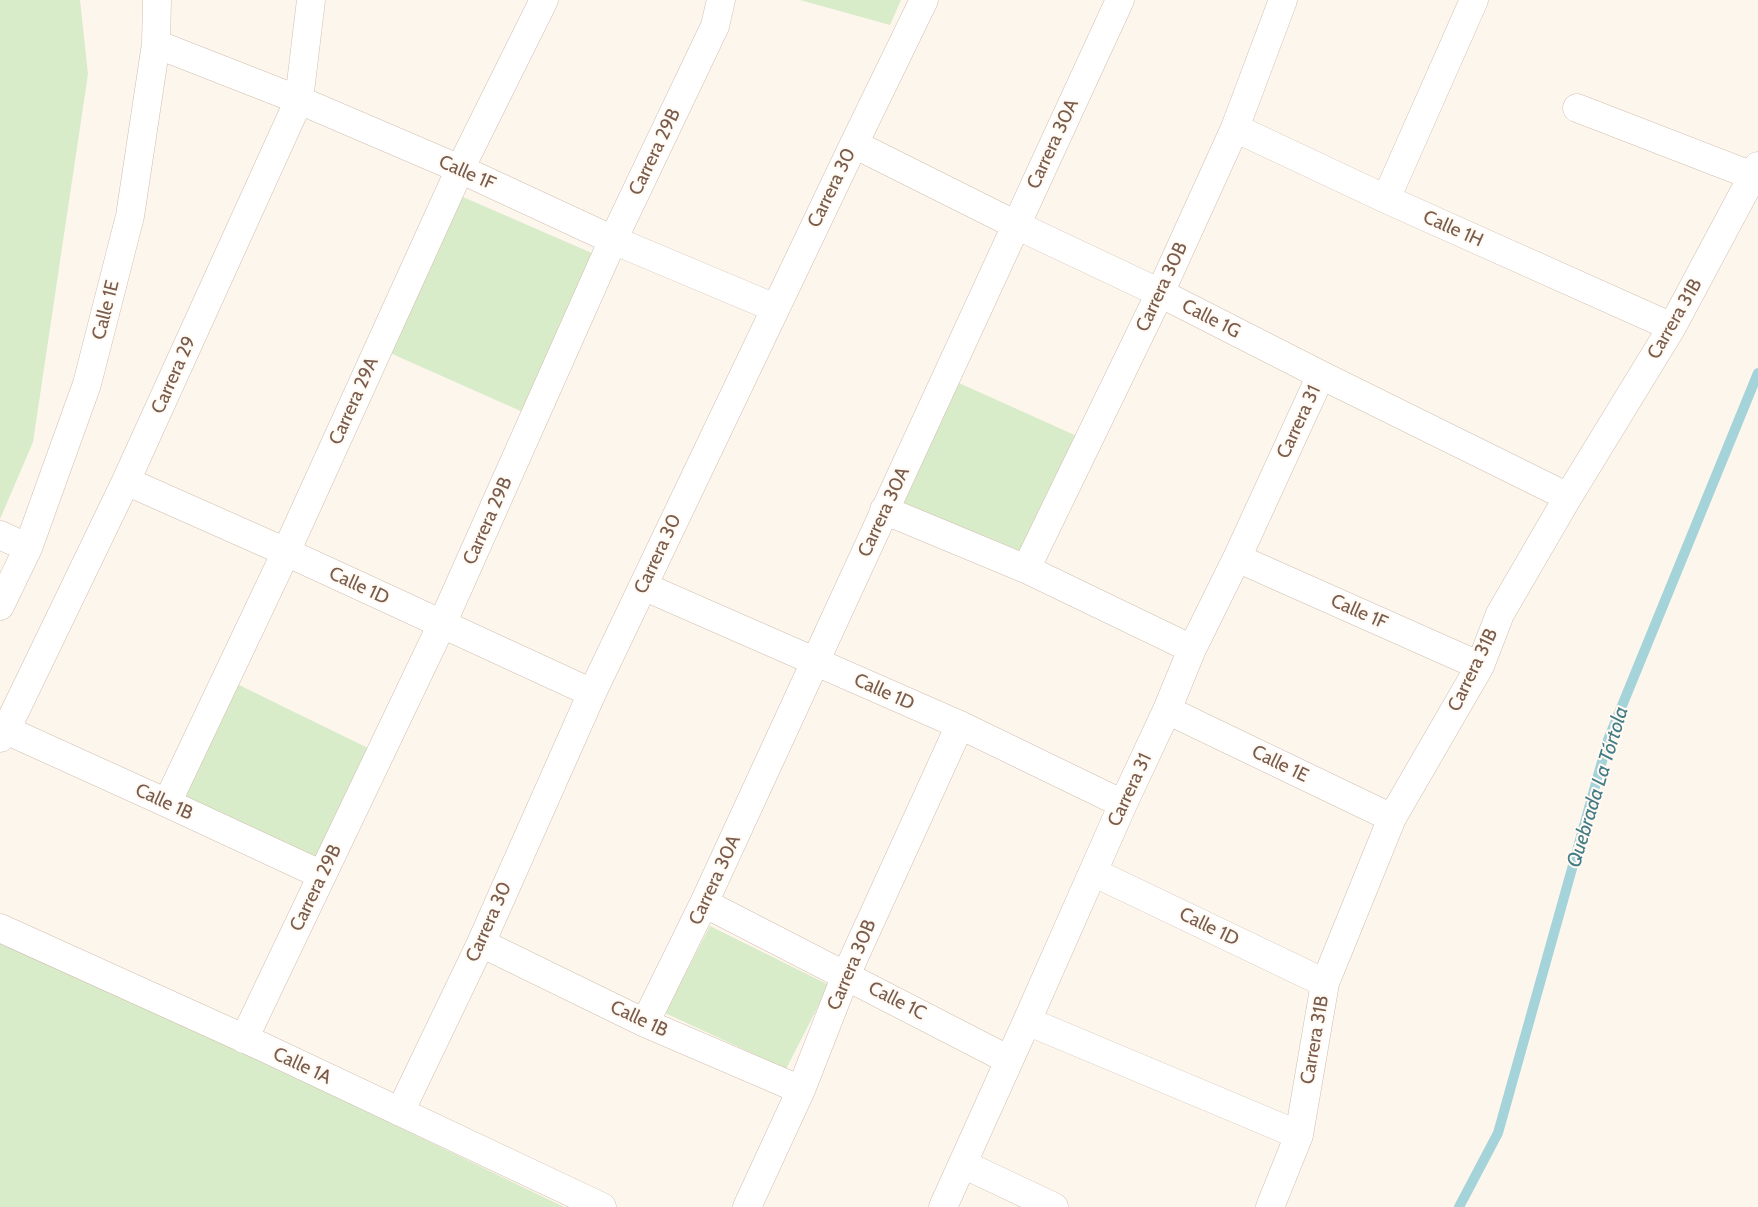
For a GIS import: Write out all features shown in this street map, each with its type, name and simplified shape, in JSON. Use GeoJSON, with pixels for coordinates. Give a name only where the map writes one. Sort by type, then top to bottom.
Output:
{"type":"FeatureCollection","features":[{"type":"Feature","properties":{"kind":"street","name":"Calle 1E"},"geometry":{"type":"LineString","coordinates":[[0,606],[28,548],[87,384],[130,216],[156,44],[157,0]]}},
{"type":"Feature","properties":{"kind":"street","name":"Carrera 29"},"geometry":{"type":"LineString","coordinates":[[3,734],[126,481],[299,100],[311,0]]}},
{"type":"Feature","properties":{"kind":"street","name":"Carrera 29A"},"geometry":{"type":"LineString","coordinates":[[167,803],[286,552],[460,169],[544,0]]}},
{"type":"Feature","properties":{"kind":"street","name":"Carrera 29B"},"geometry":{"type":"LineString","coordinates":[[244,1038],[442,624],[613,240],[715,26],[721,0]]}},
{"type":"Feature","properties":{"kind":"street","name":"Carrera 30"},"geometry":{"type":"LineString","coordinates":[[400,1112],[481,942],[592,693],[924,0]]}},
{"type":"Feature","properties":{"kind":"street","name":"Carrera 30A"},"geometry":{"type":"LineString","coordinates":[[646,1022],[704,903],[816,662],[884,510],[1120,0]]}},
{"type":"Feature","properties":{"kind":"street","name":"Carrera 30B"},"geometry":{"type":"LineString","coordinates":[[1026,569],[1160,293],[1235,128],[1283,0]]}},
{"type":"Feature","properties":{"kind":"street"},"geometry":{"type":"LineString","coordinates":[[1386,199],[1474,0]]}},
{"type":"Feature","properties":{"kind":"street","name":"Calle 1F"},"geometry":{"type":"LineString","coordinates":[[156,44],[299,100],[460,169],[613,240],[775,308]]}},
{"type":"Feature","properties":{"kind":"street"},"geometry":{"type":"LineString","coordinates":[[1577,108],[1755,171]]}},
{"type":"Feature","properties":{"kind":"street","name":"Calle 1H"},"geometry":{"type":"LineString","coordinates":[[1235,128],[1386,199],[1672,327]]}},
{"type":"Feature","properties":{"kind":"street","name":"Calle 1G"},"geometry":{"type":"LineString","coordinates":[[854,144],[1016,225],[1160,293],[1568,497]]}},
{"type":"Feature","properties":{"kind":"street","name":"Carrera 31B"},"geometry":{"type":"LineString","coordinates":[[1270,1207],[1299,1135],[1325,983],[1392,818],[1480,666],[1500,614],[1568,497],[1672,327],[1755,171]]}},
{"type":"Feature","properties":{"kind":"street","name":"Carrera 31"},"geometry":{"type":"LineString","coordinates":[[943,1207],[1167,710],[1192,649],[1237,558],[1321,375]]}},
{"type":"Feature","properties":{"kind":"street","name":"Calle 1D"},"geometry":{"type":"LineString","coordinates":[[126,481],[286,552],[592,693]]}},
{"type":"Feature","properties":{"kind":"street"},"geometry":{"type":"LineString","coordinates":[[884,510],[1026,569],[1192,649]]}},
{"type":"Feature","properties":{"kind":"street"},"geometry":{"type":"LineString","coordinates":[[0,535],[28,548]]}},
{"type":"Feature","properties":{"kind":"street","name":"Calle 1F"},"geometry":{"type":"LineString","coordinates":[[1237,558],[1480,666]]}},
{"type":"Feature","properties":{"kind":"street","name":"Calle 1D"},"geometry":{"type":"LineString","coordinates":[[643,586],[960,725],[1123,804]]}},
{"type":"Feature","properties":{"kind":"street","name":"Calle 1E"},"geometry":{"type":"LineString","coordinates":[[1167,710],[1392,818]]}},
{"type":"Feature","properties":{"kind":"street","name":"Carrera 30B"},"geometry":{"type":"LineString","coordinates":[[747,1207],[801,1090],[846,975],[960,725]]}},
{"type":"Feature","properties":{"kind":"street","name":"Calle 1B"},"geometry":{"type":"LineString","coordinates":[[3,734],[167,803],[322,875]]}},
{"type":"Feature","properties":{"kind":"street","name":"Calle 1D"},"geometry":{"type":"LineString","coordinates":[[1093,872],[1325,983]]}},
{"type":"Feature","properties":{"kind":"street","name":"Calle 1C"},"geometry":{"type":"LineString","coordinates":[[704,903],[1009,1060]]}},
{"type":"Feature","properties":{"kind":"street","name":"Calle 1A"},"geometry":{"type":"LineString","coordinates":[[0,928],[244,1038],[602,1207]]}},
{"type":"Feature","properties":{"kind":"street","name":"Calle 1B"},"geometry":{"type":"LineString","coordinates":[[481,942],[646,1022],[801,1090]]}},
{"type":"Feature","properties":{"kind":"street"},"geometry":{"type":"LineString","coordinates":[[1027,1021],[1299,1135]]}},
{"type":"Feature","properties":{"kind":"street"},"geometry":{"type":"LineString","coordinates":[[963,1164],[1054,1207]]}},
{"type":"Feature","properties":{"kind":"green space"},"geometry":{"type":"Polygon","coordinates":[[[0,0],[80,0],[88,74],[33,442],[0,519],[0,0]]]}},
{"type":"Feature","properties":{"kind":"green space"},"geometry":{"type":"Polygon","coordinates":[[[800,0],[901,0],[890,25],[800,0]]]}},
{"type":"Feature","properties":{"kind":"green space"},"geometry":{"type":"Polygon","coordinates":[[[456,194],[601,257],[525,413],[381,349],[456,194]]]}},
{"type":"Feature","properties":{"kind":"green space"},"geometry":{"type":"Polygon","coordinates":[[[959,383],[1079,437],[1022,559],[901,509],[959,383]]]}},
{"type":"Feature","properties":{"kind":"green space"},"geometry":{"type":"Polygon","coordinates":[[[235,683],[374,751],[320,869],[182,797],[235,683]]]}},
{"type":"Feature","properties":{"kind":"green space"},"geometry":{"type":"Polygon","coordinates":[[[710,926],[829,985],[786,1069],[665,1013],[710,926]]]}},
{"type":"Feature","properties":{"kind":"green space"},"geometry":{"type":"Polygon","coordinates":[[[0,934],[564,1207],[0,1207],[0,934]]]}},
{"type":"Feature","properties":{"kind":"waterway","name":"Quebrada La Tórtola"},"geometry":{"type":"LineString","coordinates":[[1459,1207],[1498,1133],[1608,740],[1758,373]]}}]}
